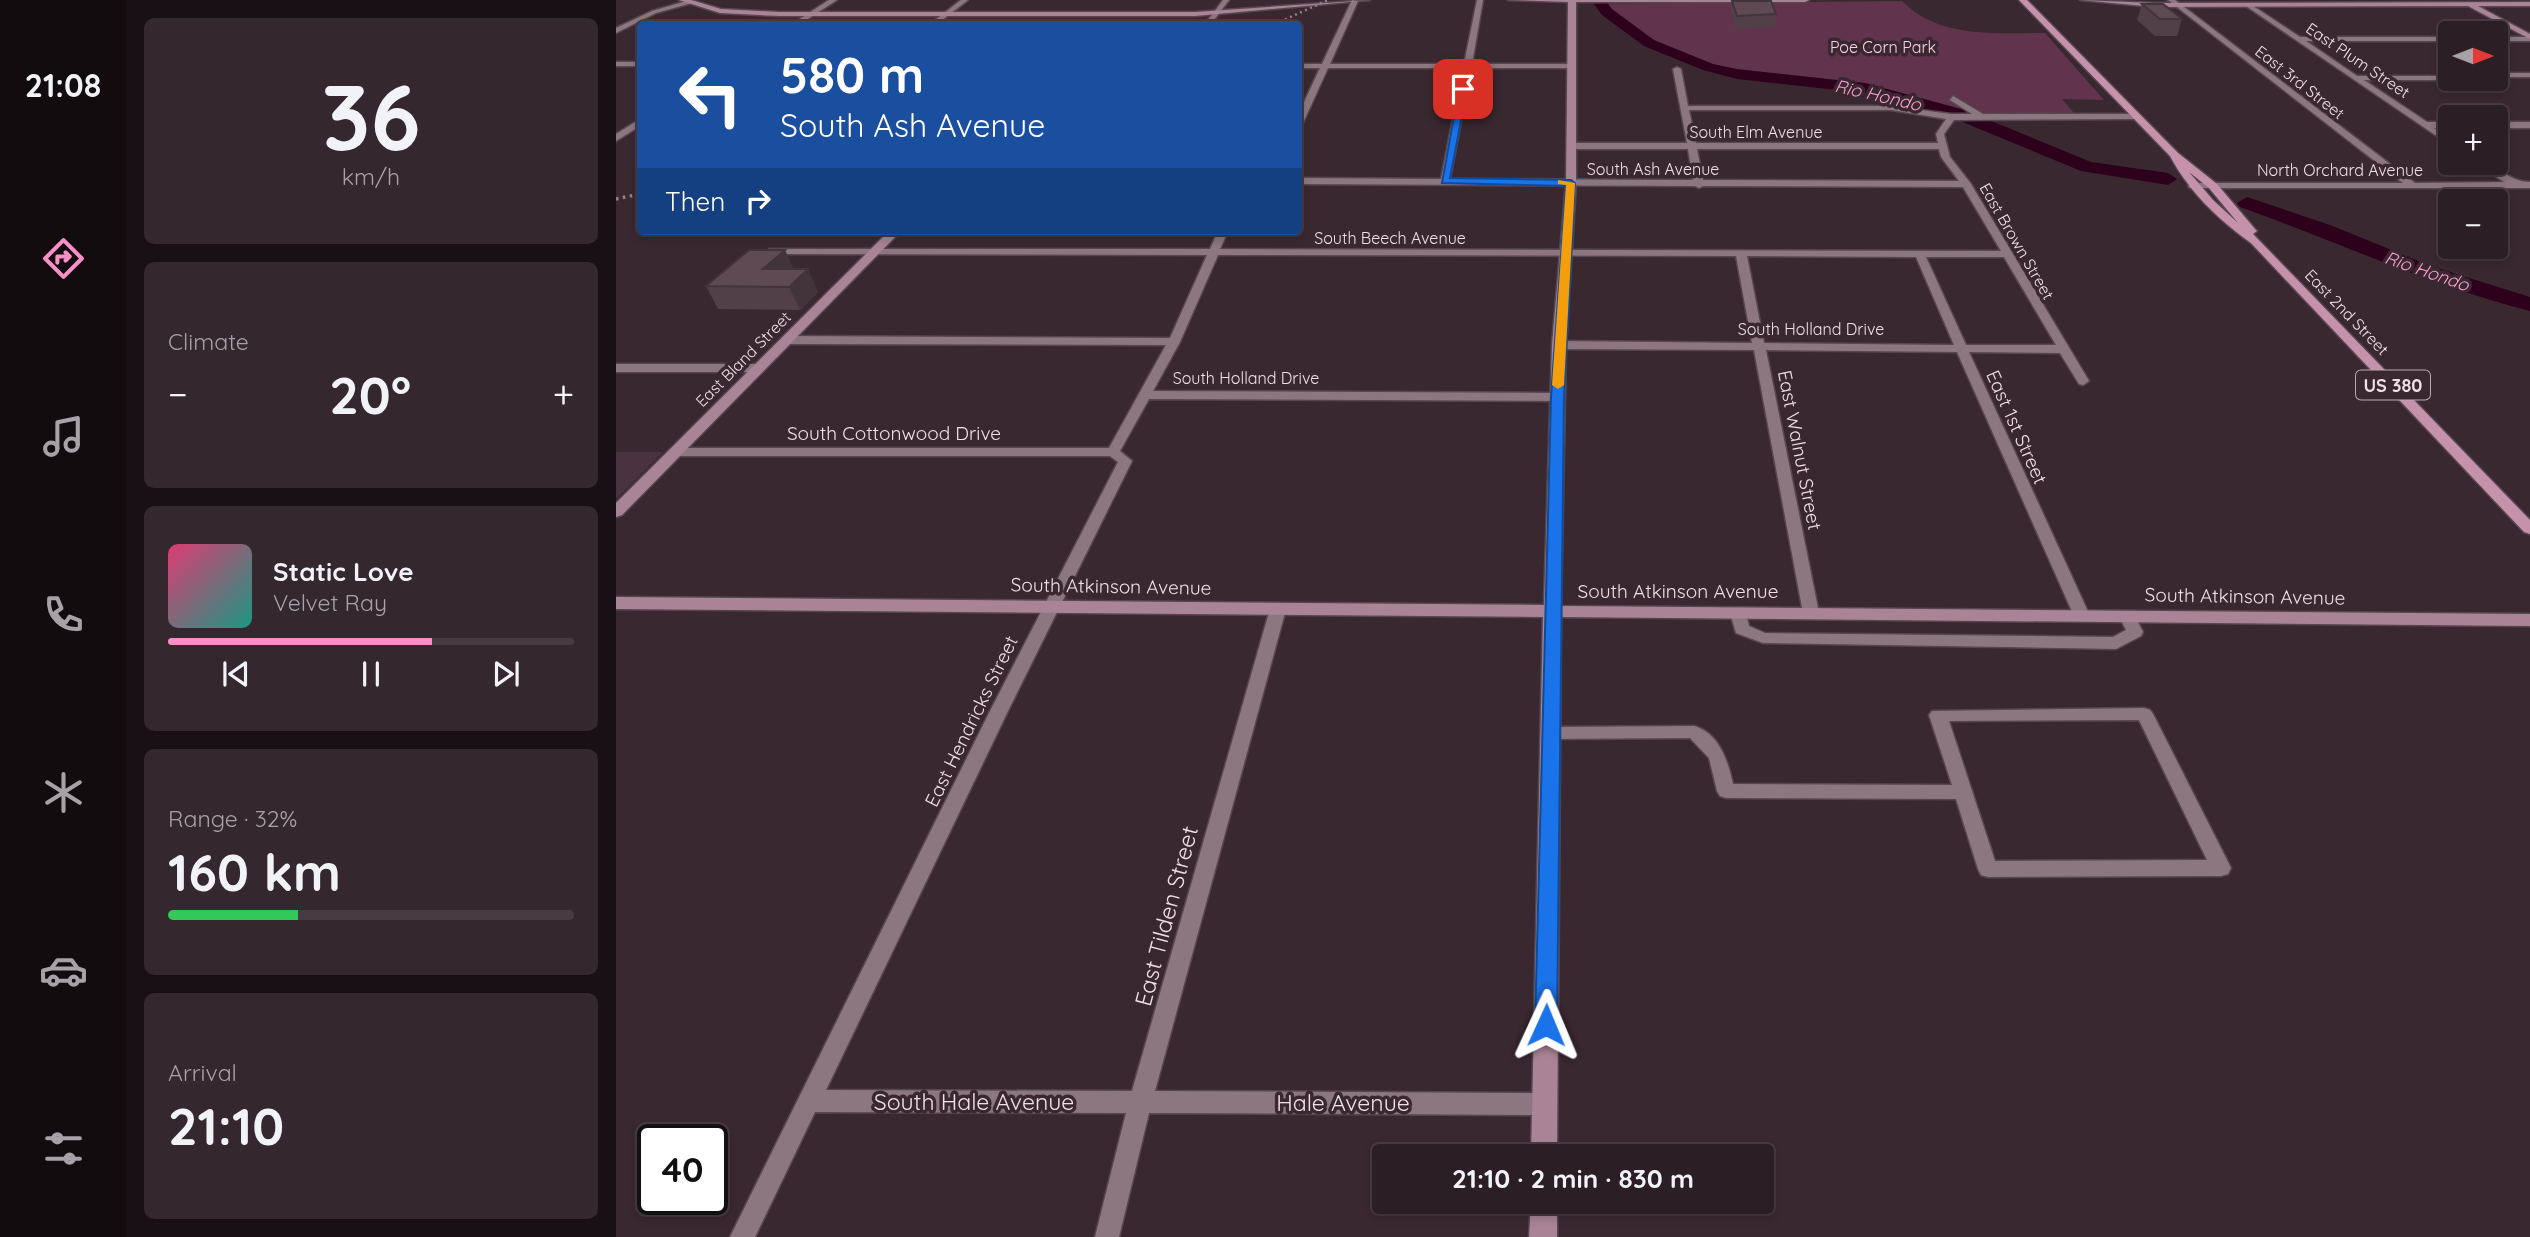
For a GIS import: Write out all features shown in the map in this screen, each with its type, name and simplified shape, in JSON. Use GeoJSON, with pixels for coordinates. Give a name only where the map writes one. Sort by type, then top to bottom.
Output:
{"type":"FeatureCollection","features":[{"type":"Feature","properties":{"kind":"main road","name":"East 2nd Street"},"geometry":{"type":"LineString","coordinates":[[2023,0],[2174,155],[2213,186],[2244,219],[2255,241]]}},
{"type":"Feature","properties":{"kind":"main road","name":"East 2nd Street"},"geometry":{"type":"LineString","coordinates":[[2174,155],[2193,186],[2226,219],[2255,241],[2530,529]]}},
{"type":"Feature","properties":{"kind":"street"},"geometry":{"type":"LineString","coordinates":[[801,21],[834,0]]}},
{"type":"Feature","properties":{"kind":"street"},"geometry":{"type":"LineString","coordinates":[[937,21],[965,0]]}},
{"type":"Feature","properties":{"kind":"street"},"geometry":{"type":"LineString","coordinates":[[1210,21],[1226,0]]}},
{"type":"Feature","properties":{"kind":"street"},"geometry":{"type":"LineString","coordinates":[[616,31],[654,12],[690,1],[734,13],[1080,14],[1216,13],[1366,0]]}},
{"type":"Feature","properties":{"kind":"street"},"geometry":{"type":"LineString","coordinates":[[1445,181],[1480,0]]}},
{"type":"Feature","properties":{"kind":"street"},"geometry":{"type":"LineString","coordinates":[[1512,0],[1805,0]]}},
{"type":"Feature","properties":{"kind":"street"},"geometry":{"type":"LineString","coordinates":[[2084,0],[2248,5],[2311,2],[2530,4]]}},
{"type":"Feature","properties":{"kind":"street"},"geometry":{"type":"LineString","coordinates":[[1302,117],[1355,1]]}},
{"type":"Feature","properties":{"kind":"street"},"geometry":{"type":"LineString","coordinates":[[1544,1144],[1552,611],[1559,345],[1571,183],[1572,1]]}},
{"type":"Feature","properties":{"kind":"street","name":"East 3rd Street"},"geometry":{"type":"LineString","coordinates":[[2174,2],[2412,186]]}},
{"type":"Feature","properties":{"kind":"street"},"geometry":{"type":"LineString","coordinates":[[2463,2],[2530,38]]}},
{"type":"Feature","properties":{"kind":"street","name":"East Plum Street"},"geometry":{"type":"LineString","coordinates":[[2248,5],[2438,134]]}},
{"type":"Feature","properties":{"kind":"street"},"geometry":{"type":"LineString","coordinates":[[1073,21],[1088,7]]}},
{"type":"Feature","properties":{"kind":"street"},"geometry":{"type":"LineString","coordinates":[[2508,39],[2530,38]]}},
{"type":"Feature","properties":{"kind":"street"},"geometry":{"type":"LineString","coordinates":[[2300,39],[2438,39]]}},
{"type":"Feature","properties":{"kind":"street"},"geometry":{"type":"LineString","coordinates":[[616,64],[637,64]]}},
{"type":"Feature","properties":{"kind":"street"},"geometry":{"type":"LineString","coordinates":[[1302,66],[1572,66]]}},
{"type":"Feature","properties":{"kind":"street"},"geometry":{"type":"LineString","coordinates":[[1677,69],[1699,185]]}},
{"type":"Feature","properties":{"kind":"street"},"geometry":{"type":"LineString","coordinates":[[2508,75],[2530,75]]}},
{"type":"Feature","properties":{"kind":"street"},"geometry":{"type":"LineString","coordinates":[[2357,78],[2438,78]]}},
{"type":"Feature","properties":{"kind":"street"},"geometry":{"type":"LineString","coordinates":[[1953,98],[1975,115]]}},
{"type":"Feature","properties":{"kind":"street"},"geometry":{"type":"LineString","coordinates":[[1685,108],[1883,108],[1953,116],[2136,116]]}},
{"type":"Feature","properties":{"kind":"street"},"geometry":{"type":"LineString","coordinates":[[1941,146],[1940,134],[1953,116]]}},
{"type":"Feature","properties":{"kind":"street"},"geometry":{"type":"LineString","coordinates":[[616,125],[637,124]]}},
{"type":"Feature","properties":{"kind":"street"},"geometry":{"type":"LineString","coordinates":[[2425,125],[2438,125]]}},
{"type":"Feature","properties":{"kind":"street"},"geometry":{"type":"LineString","coordinates":[[2508,125],[2530,125]]}},
{"type":"Feature","properties":{"kind":"street"},"geometry":{"type":"LineString","coordinates":[[616,138],[637,126]]}},
{"type":"Feature","properties":{"kind":"street","name":"South Elm Avenue"},"geometry":{"type":"LineString","coordinates":[[1571,146],[1941,146]]}},
{"type":"Feature","properties":{"kind":"street","name":"East Brown Street"},"geometry":{"type":"LineString","coordinates":[[1941,146],[2083,381]]}},
{"type":"Feature","properties":{"kind":"street"},"geometry":{"type":"LineString","coordinates":[[2499,175],[2530,196]]}},
{"type":"Feature","properties":{"kind":"street","name":"South Ash Avenue"},"geometry":{"type":"LineString","coordinates":[[1302,181],[1699,185],[1966,184]]}},
{"type":"Feature","properties":{"kind":"street","name":"North Orchard Avenue"},"geometry":{"type":"LineString","coordinates":[[2193,186],[2530,185]]}},
{"type":"Feature","properties":{"kind":"street","name":"East Bland Street"},"geometry":{"type":"LineString","coordinates":[[616,512],[891,235]]}},
{"type":"Feature","properties":{"kind":"street"},"geometry":{"type":"LineString","coordinates":[[1113,452],[1174,342],[1210,253],[1221,235]]}},
{"type":"Feature","properties":{"kind":"street","name":"South Beech Avenue"},"geometry":{"type":"LineString","coordinates":[[773,251],[2006,254]]}},
{"type":"Feature","properties":{"kind":"street","name":"East 1st Street"},"geometry":{"type":"LineString","coordinates":[[1919,253],[2082,616]]}},
{"type":"Feature","properties":{"kind":"street","name":"East Walnut Street"},"geometry":{"type":"LineString","coordinates":[[1741,254],[1811,613]]}},
{"type":"Feature","properties":{"kind":"street","name":"South Holland Drive"},"geometry":{"type":"LineString","coordinates":[[786,340],[1174,342]]}},
{"type":"Feature","properties":{"kind":"street","name":"South Holland Drive"},"geometry":{"type":"LineString","coordinates":[[1559,345],[2063,349]]}},
{"type":"Feature","properties":{"kind":"street"},"geometry":{"type":"LineString","coordinates":[[616,369],[759,368]]}},
{"type":"Feature","properties":{"kind":"street","name":"South Holland Drive"},"geometry":{"type":"LineString","coordinates":[[1143,395],[1558,397]]}},
{"type":"Feature","properties":{"kind":"street","name":"South Cottonwood Drive"},"geometry":{"type":"LineString","coordinates":[[675,452],[1113,452]]}},
{"type":"Feature","properties":{"kind":"street","name":"East Hendricks Street"},"geometry":{"type":"LineString","coordinates":[[742,1237],[1051,606],[1125,461],[1113,452]]}},
{"type":"Feature","properties":{"kind":"street","name":"South Atkinson Avenue"},"geometry":{"type":"LineString","coordinates":[[616,603],[2530,620]]}},
{"type":"Feature","properties":{"kind":"street","name":"East Tilden Street"},"geometry":{"type":"LineString","coordinates":[[1107,1237],[1141,1101],[1278,609]]}},
{"type":"Feature","properties":{"kind":"street"},"geometry":{"type":"LineString","coordinates":[[1738,613],[1742,629],[1763,638],[2116,643],[2135,632],[2127,616]]}},
{"type":"Feature","properties":{"kind":"street"},"geometry":{"type":"LineString","coordinates":[[2144,714],[2221,868],[1988,869],[1963,792],[1938,715],[2144,714]]}},
{"type":"Feature","properties":{"kind":"street"},"geometry":{"type":"LineString","coordinates":[[1550,733],[1694,732],[1717,755],[1726,791],[1963,792]]}},
{"type":"Feature","properties":{"kind":"street","name":"South Hale Avenue"},"geometry":{"type":"LineString","coordinates":[[808,1101],[1141,1101]]}},
{"type":"Feature","properties":{"kind":"street","name":"Hale Avenue"},"geometry":{"type":"LineString","coordinates":[[1141,1101],[1545,1104]]}},
{"type":"Feature","properties":{"kind":"street"},"geometry":{"type":"LineString","coordinates":[[1543,1237],[1544,1214]]}},
{"type":"Feature","properties":{"kind":"shaded area"},"geometry":{"type":"Polygon","coordinates":[[[616,452],[663,452],[616,499],[616,452]]]}},
{"type":"Feature","properties":{"kind":"green space","name":"Poe Corn Park"},"geometry":{"type":"Polygon","coordinates":[[[1902,1],[1933,22],[1951,28],[1988,33],[2045,33],[2104,100],[2062,99],[2074,113],[1955,113],[1865,88],[1724,71],[1658,48],[1601,4],[1902,1]]]}},
{"type":"Feature","properties":{"kind":"building"},"geometry":{"type":"Polygon","coordinates":[[[1732,1],[1771,1],[1776,14],[1737,16],[1732,1]]]}},
{"type":"Feature","properties":{"kind":"building"},"geometry":{"type":"Polygon","coordinates":[[[2142,4],[2163,4],[2182,19],[2160,19],[2142,4]]]}},
{"type":"Feature","properties":{"kind":"building"},"geometry":{"type":"Polygon","coordinates":[[[749,250],[785,250],[763,269],[808,269],[789,287],[706,286],[749,250]]]}},
{"type":"Feature","properties":{"kind":"waterway","name":"Rio Hondo"},"geometry":{"type":"LineString","coordinates":[[1598,0],[1607,12],[1649,43],[1708,67],[1737,74],[1865,88],[1959,114],[2087,167],[2168,179]]}},
{"type":"Feature","properties":{"kind":"waterway","name":"Rio Hondo"},"geometry":{"type":"LineString","coordinates":[[2247,203],[2323,229],[2423,271],[2530,304]]}},
{"type":"Feature","properties":{"kind":"railway"},"geometry":{"type":"LineString","coordinates":[[1282,21],[1328,0]]}},
{"type":"Feature","properties":{"kind":"railway"},"geometry":{"type":"LineString","coordinates":[[616,199],[637,195]]}},
{"type":"Feature","properties":{"kind":"slow traffic"},"geometry":{"type":"LineString","coordinates":[[1558,385],[1571,183],[1561,182]]}},
{"type":"Feature","properties":{"kind":"route"},"geometry":{"type":"LineString","coordinates":[[1463,89],[1445,181],[1571,183],[1559,345],[1546,1025]]}}]}
